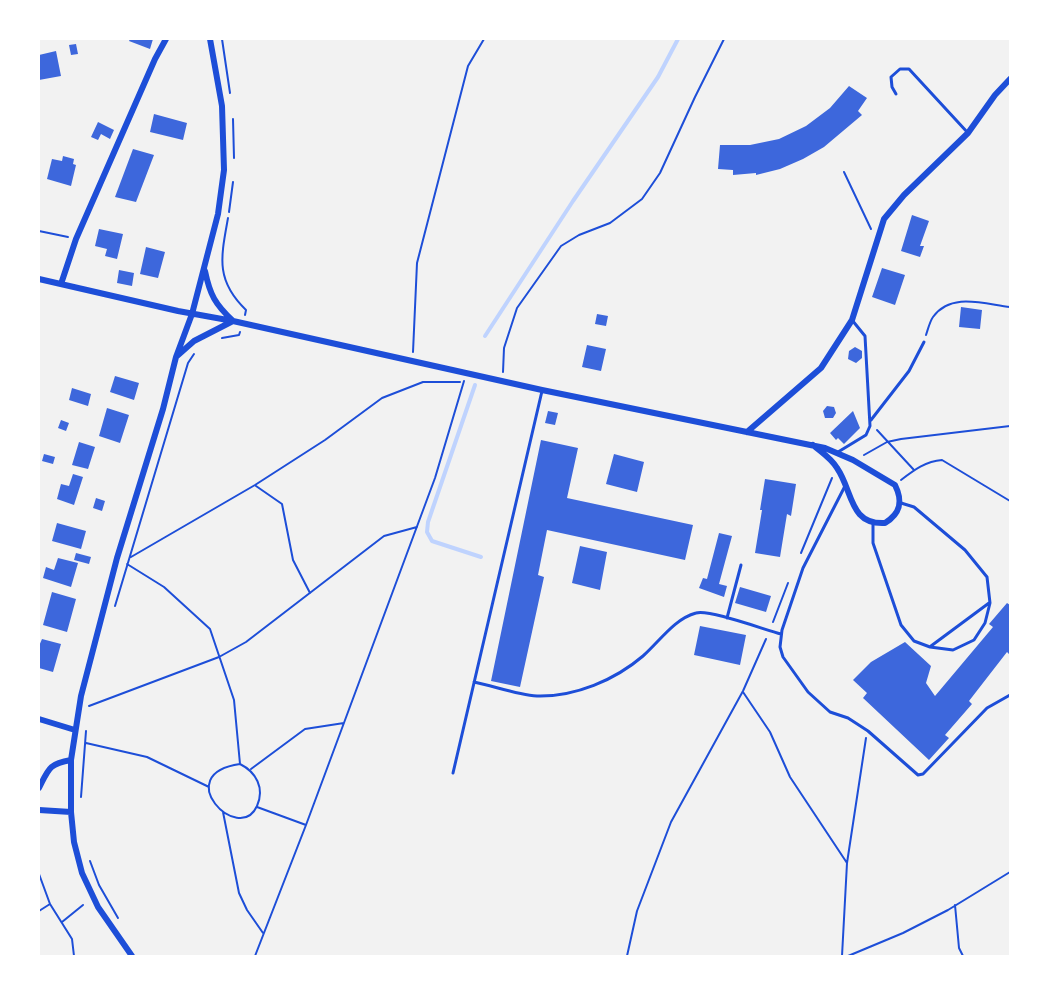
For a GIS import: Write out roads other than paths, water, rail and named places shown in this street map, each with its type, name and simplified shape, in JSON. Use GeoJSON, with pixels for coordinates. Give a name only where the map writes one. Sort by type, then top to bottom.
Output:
{"type":"FeatureCollection","features":[{"type":"Feature","properties":{"kind":"street"},"geometry":{"type":"LineString","coordinates":[[61,284],[76,239],[154,59],[166,39]]}},
{"type":"Feature","properties":{"kind":"street"},"geometry":{"type":"LineString","coordinates":[[132,956],[98,907],[82,873],[74,842],[71,812],[71,760],[81,696],[117,558],[163,409],[176,357],[205,270],[218,214],[224,170],[222,106],[210,39]]}},
{"type":"Feature","properties":{"kind":"street"},"geometry":{"type":"LineString","coordinates":[[747,432],[821,368],[852,320],[884,219],[904,195],[968,133],[995,95],[1010,79]]}},
{"type":"Feature","properties":{"kind":"street"},"geometry":{"type":"LineString","coordinates":[[205,270],[209,290],[217,306],[233,321]]}},
{"type":"Feature","properties":{"kind":"street"},"geometry":{"type":"LineString","coordinates":[[39,279],[542,390],[813,445],[837,452],[895,485],[901,503],[898,513],[885,523],[873,523],[860,516],[837,467],[813,445]]}},
{"type":"Feature","properties":{"kind":"street"},"geometry":{"type":"LineString","coordinates":[[176,357],[194,341],[233,321]]}},
{"type":"Feature","properties":{"kind":"street"},"geometry":{"type":"LineString","coordinates":[[39,719],[75,729]]}},
{"type":"Feature","properties":{"kind":"street"},"geometry":{"type":"LineString","coordinates":[[39,788],[48,770],[56,763],[71,760]]}},
{"type":"Feature","properties":{"kind":"street"},"geometry":{"type":"LineString","coordinates":[[39,810],[71,812]]}},
{"type":"Feature","properties":{"kind":"lane"},"geometry":{"type":"LineString","coordinates":[[896,94],[892,87],[891,77],[900,69],[909,69],[968,133]]}},
{"type":"Feature","properties":{"kind":"lane"},"geometry":{"type":"LineString","coordinates":[[837,452],[869,431],[865,336],[852,320]]}},
{"type":"Feature","properties":{"kind":"lane"},"geometry":{"type":"LineString","coordinates":[[870,421],[909,371],[924,342]]}},
{"type":"Feature","properties":{"kind":"lane"},"geometry":{"type":"LineString","coordinates":[[453,773],[542,390]]}},
{"type":"Feature","properties":{"kind":"lane"},"geometry":{"type":"LineString","coordinates":[[845,484],[803,568],[781,634],[780,647],[783,657],[808,692],[830,712],[848,718],[868,731],[918,774],[923,774],[987,708],[1010,695]]}},
{"type":"Feature","properties":{"kind":"lane"},"geometry":{"type":"LineString","coordinates":[[873,523],[873,543],[901,625],[914,641],[930,647],[953,650],[974,640],[985,623],[990,603],[987,577],[965,550],[914,507],[901,503]]}},
{"type":"Feature","properties":{"kind":"lane"},"geometry":{"type":"LineString","coordinates":[[727,618],[741,565]]}},
{"type":"Feature","properties":{"kind":"lane"},"geometry":{"type":"LineString","coordinates":[[930,647],[990,603]]}},
{"type":"Feature","properties":{"kind":"lane"},"geometry":{"type":"LineString","coordinates":[[474,682],[537,696],[580,689],[612,678],[643,655],[680,621],[699,611],[781,634]]}},
{"type":"Feature","properties":{"kind":"waterway"},"geometry":{"type":"LineString","coordinates":[[485,336],[573,201],[658,77],[678,39]]}},
{"type":"Feature","properties":{"kind":"waterway"},"geometry":{"type":"LineString","coordinates":[[475,385],[428,522],[427,532],[432,541],[481,557]]}}]}
